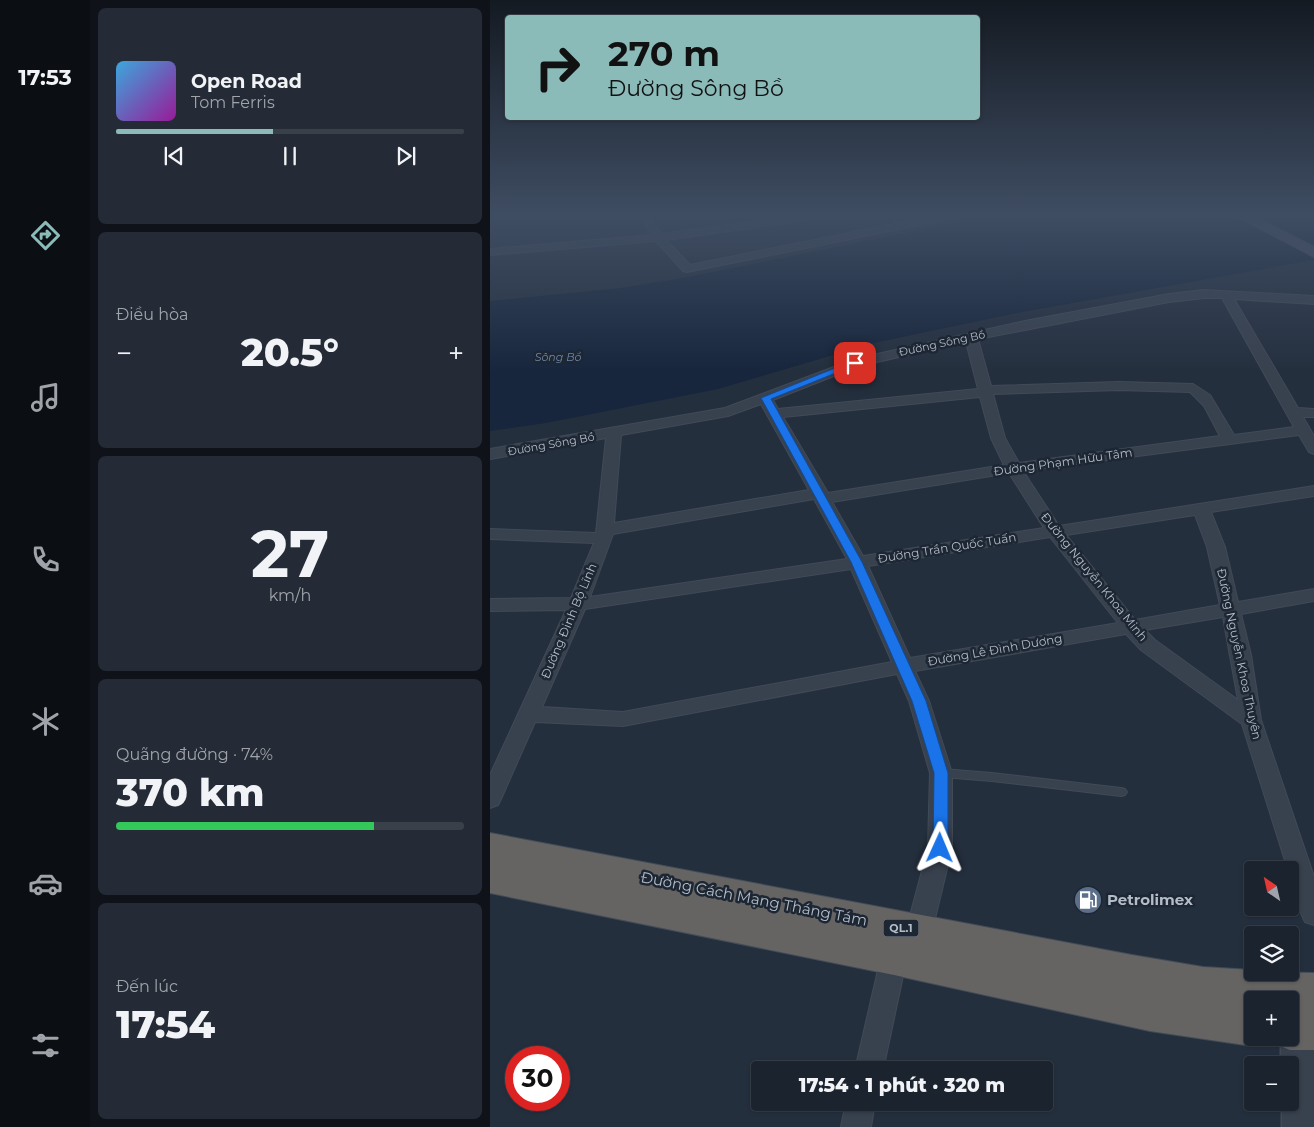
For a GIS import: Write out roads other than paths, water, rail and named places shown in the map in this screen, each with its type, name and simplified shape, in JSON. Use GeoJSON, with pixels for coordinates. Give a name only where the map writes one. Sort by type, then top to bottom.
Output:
{"type":"FeatureCollection","features":[{"type":"Feature","properties":{"kind":"highway","name":"Đường Cách Mạng Tháng Tám"},"geometry":{"type":"LineString","coordinates":[[490,848],[906,944],[1150,1011],[1244,1025]]}},
{"type":"Feature","properties":{"kind":"highway","name":"Đường Cách Mạng Tháng Tám"},"geometry":{"type":"LineString","coordinates":[[490,877],[906,944],[1203,986],[1302,1015]]}},
{"type":"Feature","properties":{"kind":"street"},"geometry":{"type":"LineString","coordinates":[[685,267],[687,269],[699,267]]}},
{"type":"Feature","properties":{"kind":"street"},"geometry":{"type":"LineString","coordinates":[[1225,294],[1314,449]]}},
{"type":"Feature","properties":{"kind":"street","name":"Đường Sông Bồ"},"geometry":{"type":"LineString","coordinates":[[490,454],[770,406],[855,363],[971,336],[1169,298],[1225,294],[1314,300]]}},
{"type":"Feature","properties":{"kind":"street","name":"Đường Nguyễn Khoa Minh"},"geometry":{"type":"LineString","coordinates":[[971,336],[998,438],[1014,468],[1054,531],[1131,628],[1148,645],[1251,720]]}},
{"type":"Feature","properties":{"kind":"street"},"geometry":{"type":"LineString","coordinates":[[872,1061],[906,944],[940,848],[941,773],[919,701],[857,562],[822,496],[770,406],[986,391],[1119,386],[1193,388],[1201,393],[1210,406],[1229,440]]}},
{"type":"Feature","properties":{"kind":"street"},"geometry":{"type":"LineString","coordinates":[[1292,412],[1314,412]]}},
{"type":"Feature","properties":{"kind":"street","name":"Đường Phạm Hữu Tâm"},"geometry":{"type":"LineString","coordinates":[[490,534],[604,534],[822,496],[1014,468],[1303,430]]}},
{"type":"Feature","properties":{"kind":"street","name":"Đường Đinh Bộ Lĩnh"},"geometry":{"type":"LineString","coordinates":[[490,799],[578,604],[604,534],[614,434]]}},
{"type":"Feature","properties":{"kind":"street","name":"Đường Trần Quốc Tuấn"},"geometry":{"type":"LineString","coordinates":[[490,605],[578,604],[676,591],[1314,491]]}},
{"type":"Feature","properties":{"kind":"street","name":"Đường Nguyễn Khoa Thuyên"},"geometry":{"type":"LineString","coordinates":[[1202,508],[1216,546],[1241,655],[1251,720],[1314,914]]}},
{"type":"Feature","properties":{"kind":"street","name":"Đường Lê Đình Dương"},"geometry":{"type":"LineString","coordinates":[[528,714],[623,719],[904,666],[1314,596]]}},
{"type":"Feature","properties":{"kind":"street"},"geometry":{"type":"LineString","coordinates":[[1300,1127],[1302,1015]]}},
{"type":"Feature","properties":{"kind":"street"},"geometry":{"type":"LineString","coordinates":[[856,1127],[859,1111]]}},
{"type":"Feature","properties":{"kind":"lane"},"geometry":{"type":"LineString","coordinates":[[941,773],[1121,792]]}},
{"type":"Feature","properties":{"kind":"water","name":"Sông Bồ"},"geometry":{"type":"Polygon","coordinates":[[[739,267],[1277,267],[1017,313],[874,343],[718,389],[546,423],[490,431],[490,301],[621,288],[739,267]]]}},
{"type":"Feature","properties":{"kind":"place","name":"Petrolimex"},"geometry":{"type":"Point","coordinates":[1088,900]}}]}
